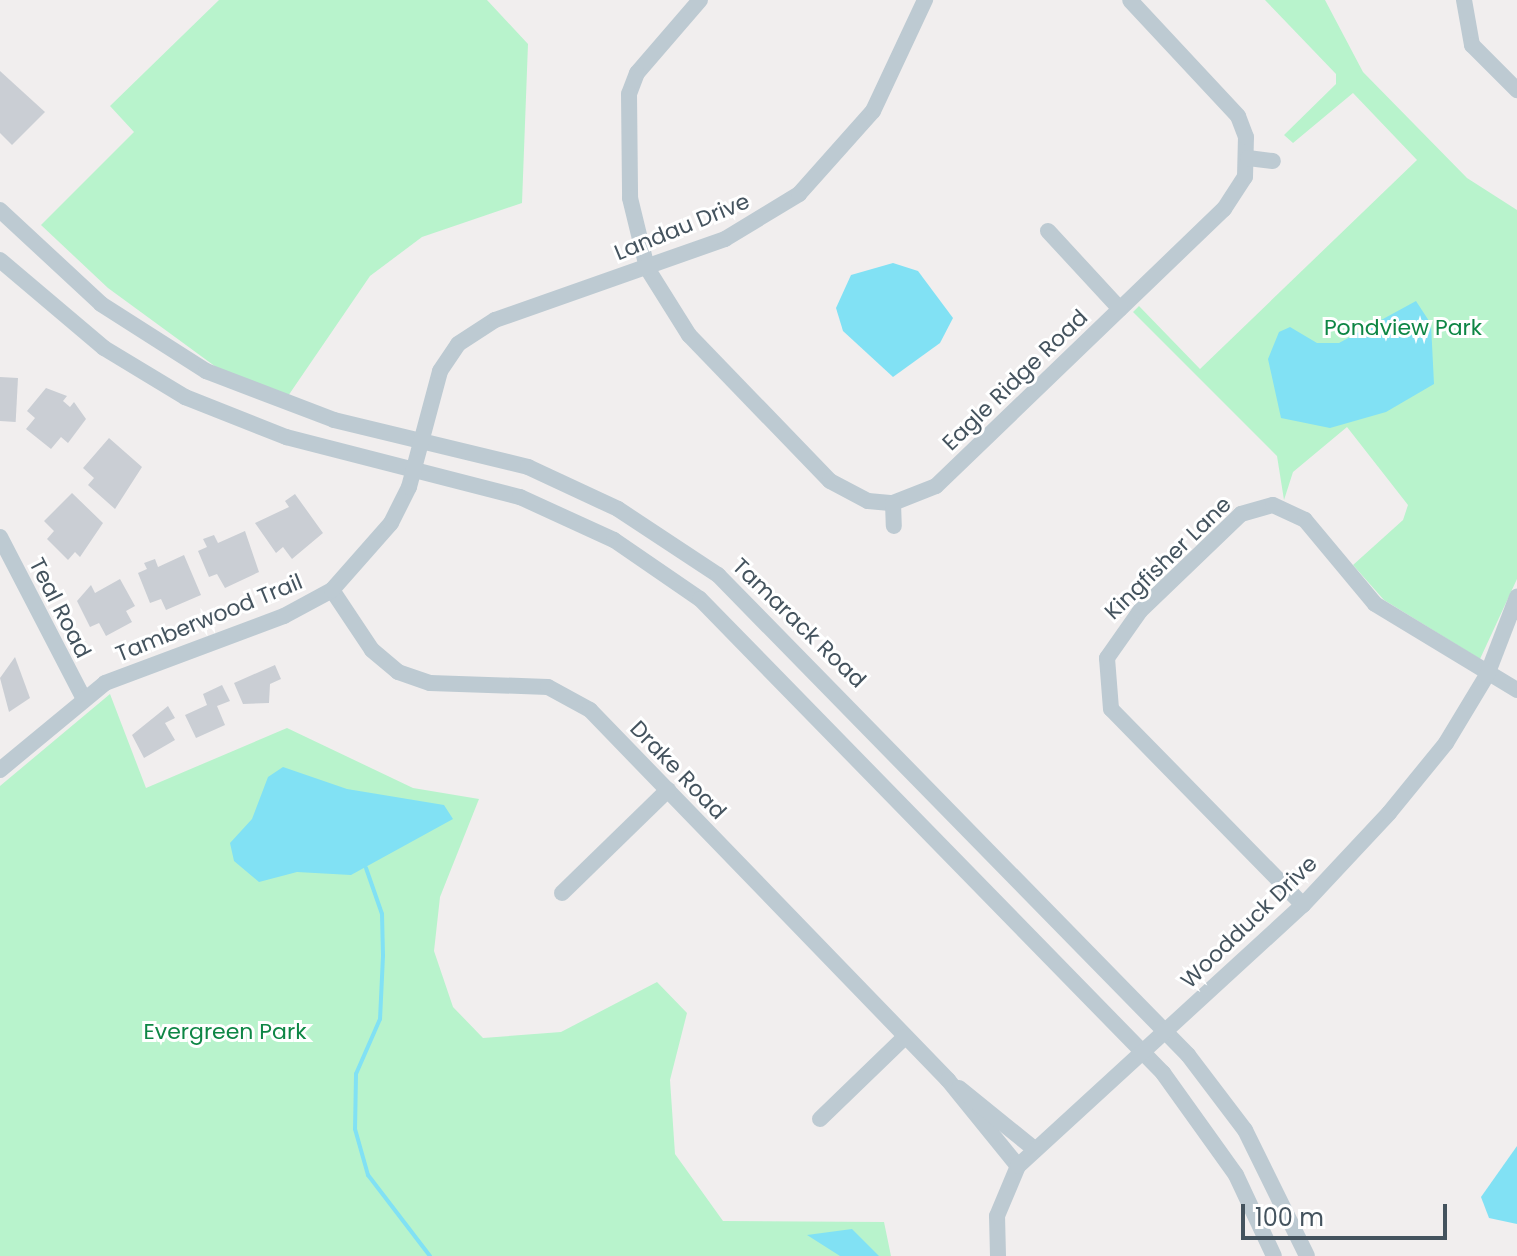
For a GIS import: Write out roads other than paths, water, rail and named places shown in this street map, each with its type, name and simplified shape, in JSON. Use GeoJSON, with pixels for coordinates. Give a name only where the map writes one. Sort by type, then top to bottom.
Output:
{"type":"FeatureCollection","features":[{"type":"Feature","properties":{"kind":"street"},"geometry":{"type":"LineString","coordinates":[[700,0],[637,73],[629,94],[630,198],[647,268],[689,335],[830,481],[856,497],[893,503],[894,526]]}},
{"type":"Feature","properties":{"kind":"street","name":"Landau Drive"},"geometry":{"type":"LineString","coordinates":[[422,439],[440,371],[470,333],[647,268],[766,217],[827,167],[894,78],[925,0]]}},
{"type":"Feature","properties":{"kind":"street"},"geometry":{"type":"LineString","coordinates":[[1130,0],[1238,116],[1248,158],[1273,161]]}},
{"type":"Feature","properties":{"kind":"street"},"geometry":{"type":"LineString","coordinates":[[1464,0],[1472,45],[1517,90]]}},
{"type":"Feature","properties":{"kind":"street","name":"Eagle Ridge Road"},"geometry":{"type":"LineString","coordinates":[[893,503],[936,486],[1224,209],[1248,158]]}},
{"type":"Feature","properties":{"kind":"street","name":"Tamarack Road"},"geometry":{"type":"LineString","coordinates":[[0,210],[101,304],[206,371],[319,415],[422,439],[570,485],[718,575],[1165,1030],[1245,1130],[1307,1256]]}},
{"type":"Feature","properties":{"kind":"street"},"geometry":{"type":"LineString","coordinates":[[1048,231],[1120,309]]}},
{"type":"Feature","properties":{"kind":"street"},"geometry":{"type":"LineString","coordinates":[[0,260],[104,348],[185,397],[286,437],[415,467],[582,523],[700,599],[1143,1051],[1220,1149],[1274,1256]]}},
{"type":"Feature","properties":{"kind":"street","name":"Tamberwood Trail"},"geometry":{"type":"LineString","coordinates":[[0,770],[83,697],[153,661],[284,616],[332,590],[374,550],[415,467],[422,439]]}},
{"type":"Feature","properties":{"kind":"street","name":"Kingfisher Lane"},"geometry":{"type":"LineString","coordinates":[[1303,905],[1111,709],[1104,676],[1123,629],[1241,514],[1273,505],[1305,520],[1375,604],[1487,675],[1517,690]]}},
{"type":"Feature","properties":{"kind":"street","name":"Teal Road"},"geometry":{"type":"LineString","coordinates":[[0,537],[83,697]]}},
{"type":"Feature","properties":{"kind":"street","name":"Drake Road"},"geometry":{"type":"LineString","coordinates":[[332,590],[372,650],[398,672],[430,683],[532,685],[564,693],[668,790],[948,1080],[1018,1166]]}},
{"type":"Feature","properties":{"kind":"street","name":"Woodduck Drive"},"geometry":{"type":"LineString","coordinates":[[998,1256],[997,1216],[1018,1166],[1033,1148],[1303,905],[1430,765],[1487,675],[1517,597]]}},
{"type":"Feature","properties":{"kind":"street"},"geometry":{"type":"LineString","coordinates":[[562,893],[668,790]]}},
{"type":"Feature","properties":{"kind":"street"},"geometry":{"type":"LineString","coordinates":[[820,1119],[905,1037]]}},
{"type":"Feature","properties":{"kind":"street","name":"Drake Road"},"geometry":{"type":"LineString","coordinates":[[948,1080],[1033,1148]]}},
{"type":"Feature","properties":{"kind":"water"},"geometry":{"type":"Polygon","coordinates":[[[893,263],[918,271],[953,318],[940,343],[893,377],[843,331],[836,308],[851,275],[893,263]]]}},
{"type":"Feature","properties":{"kind":"water"},"geometry":{"type":"Polygon","coordinates":[[[1416,301],[1431,324],[1434,384],[1386,412],[1330,428],[1281,418],[1268,359],[1279,332],[1290,327],[1317,343],[1339,343],[1416,301]]]}},
{"type":"Feature","properties":{"kind":"water"},"geometry":{"type":"Polygon","coordinates":[[[283,767],[347,789],[444,805],[453,819],[351,875],[297,872],[259,882],[234,861],[230,843],[252,819],[268,777],[283,767]]]}},
{"type":"Feature","properties":{"kind":"water"},"geometry":{"type":"Polygon","coordinates":[[[1517,1146],[1517,1224],[1489,1218],[1481,1197],[1517,1146]]]}},
{"type":"Feature","properties":{"kind":"water"},"geometry":{"type":"Polygon","coordinates":[[[852,1229],[879,1256],[840,1256],[807,1235],[852,1229]]]}},
{"type":"Feature","properties":{"kind":"waterway"},"geometry":{"type":"LineString","coordinates":[[366,868],[382,914],[383,956],[380,1019],[356,1074],[355,1129],[368,1175],[430,1256]]}},
{"type":"Feature","properties":{"kind":"park label","name":"Pondview Park"},"geometry":{"type":"Point","coordinates":[1403,328]}},
{"type":"Feature","properties":{"kind":"park label","name":"Evergreen Park"},"geometry":{"type":"Point","coordinates":[225,1032]}}]}
